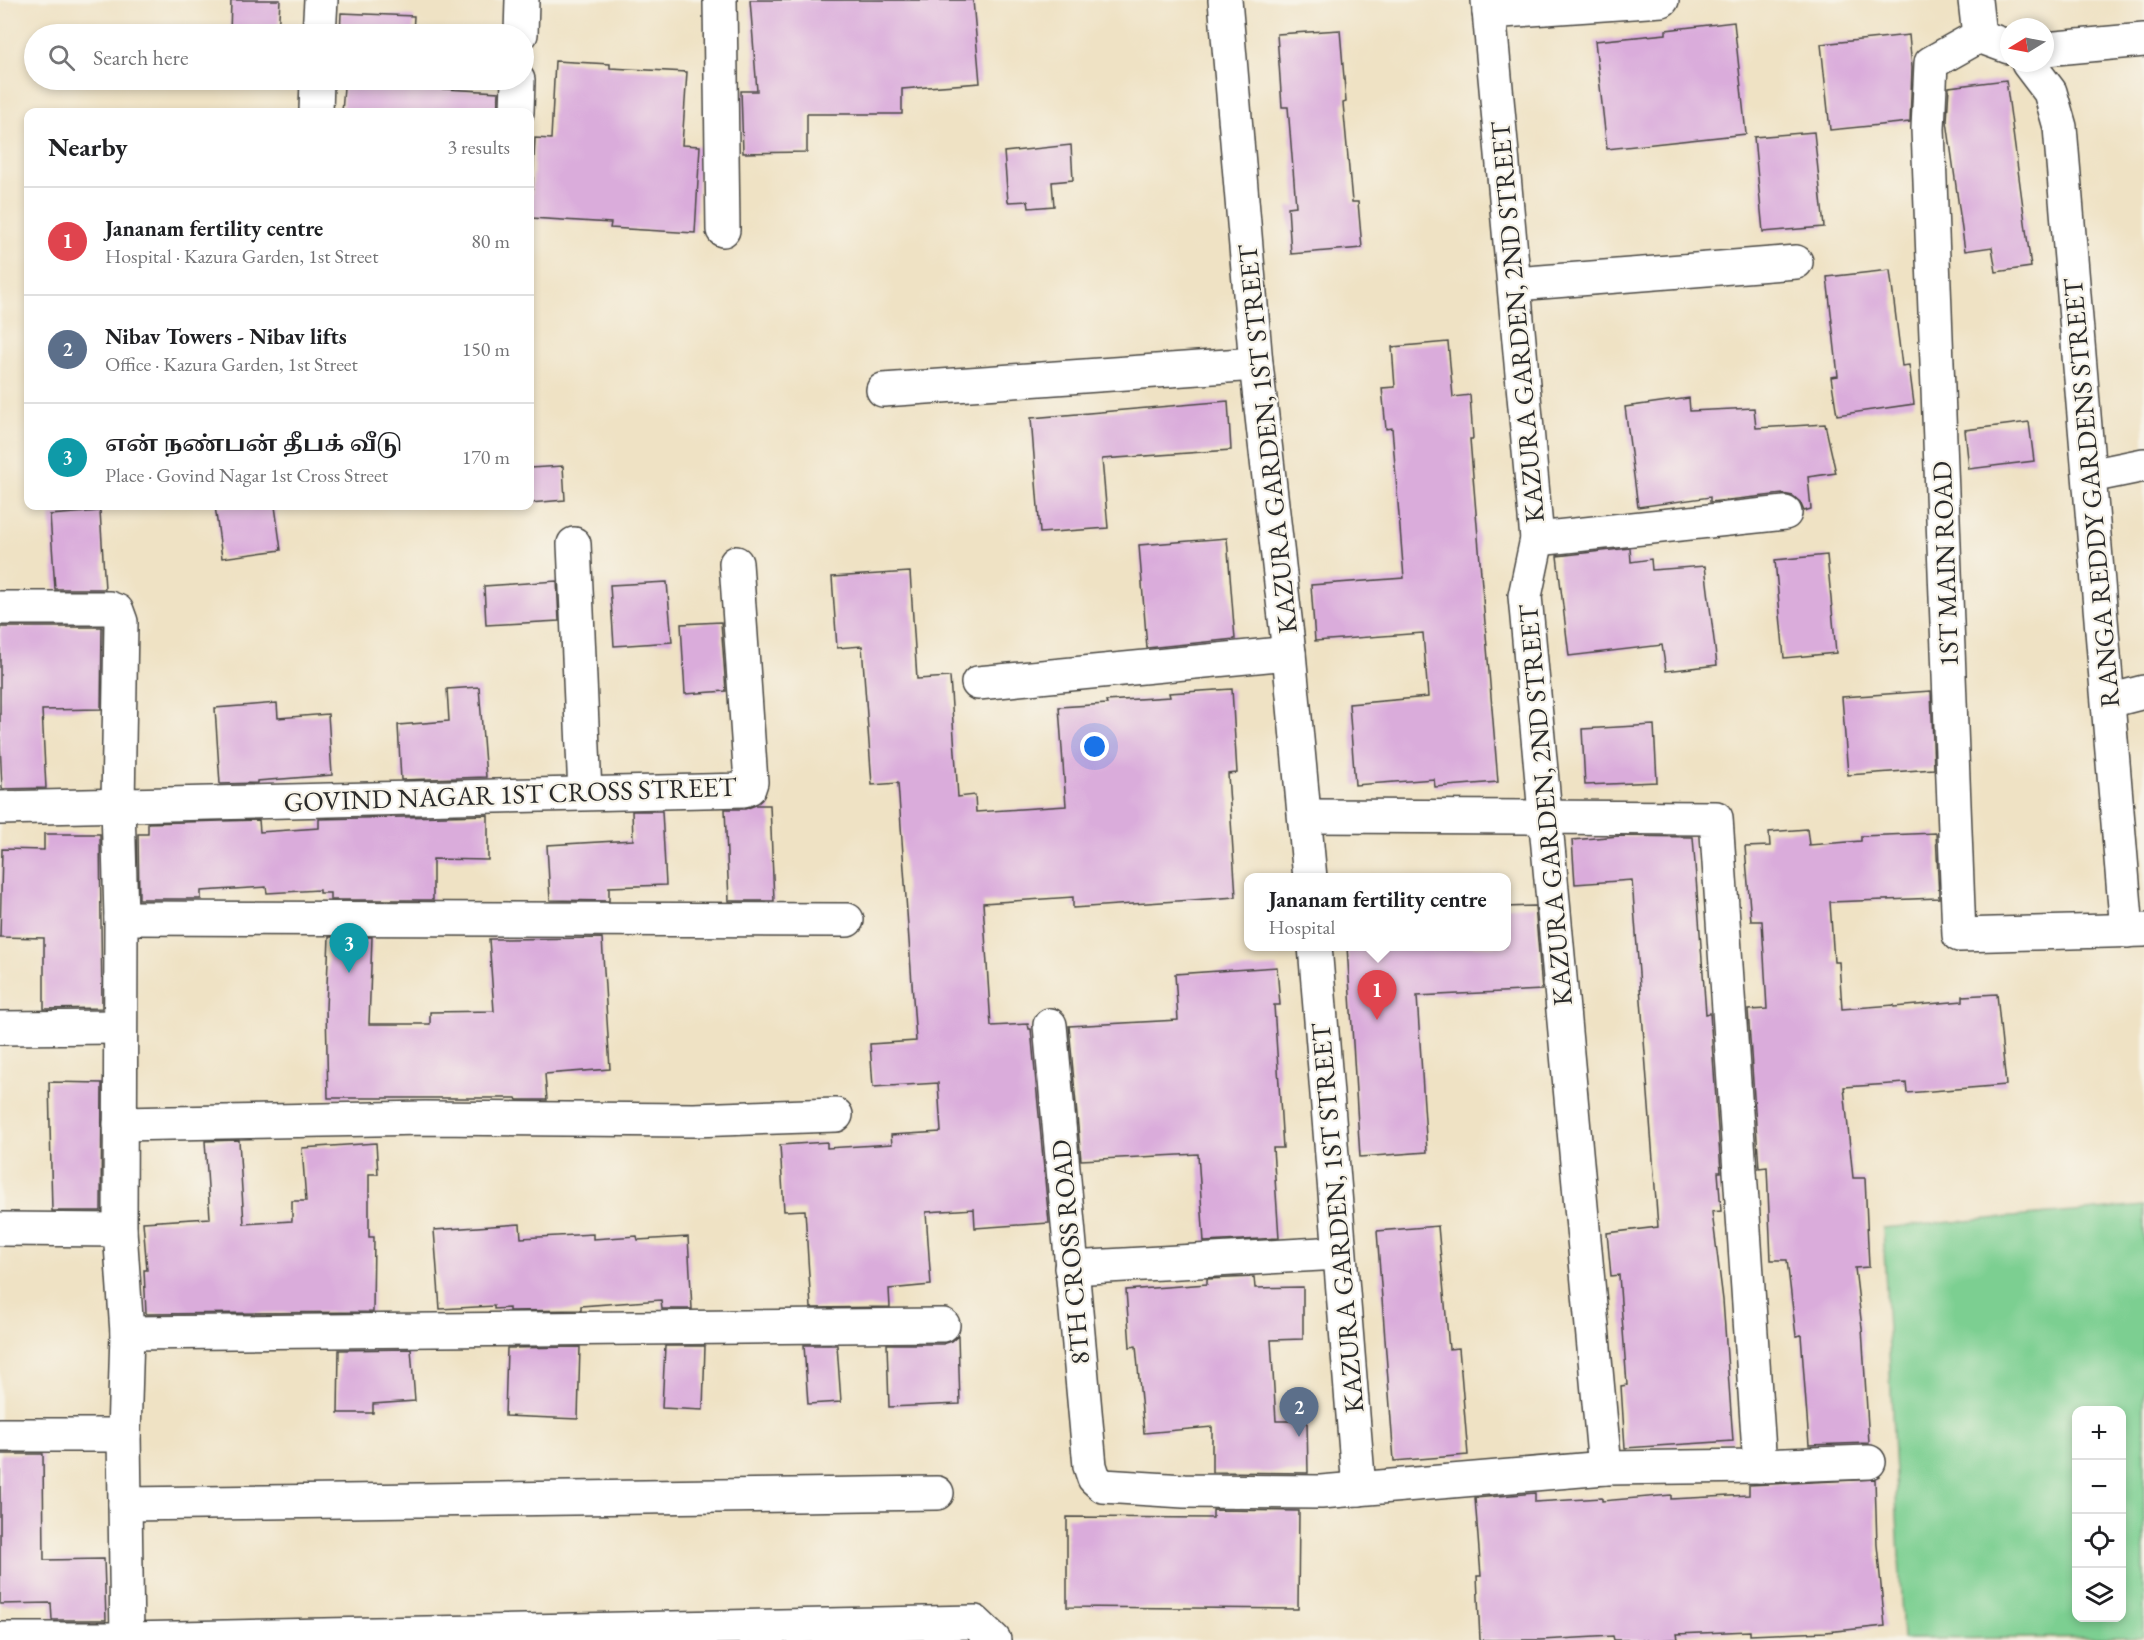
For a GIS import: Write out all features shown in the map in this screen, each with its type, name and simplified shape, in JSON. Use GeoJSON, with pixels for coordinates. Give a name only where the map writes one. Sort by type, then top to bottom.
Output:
{"type":"FeatureCollection","features":[{"type":"Feature","properties":{"kind":"street"},"geometry":{"type":"LineString","coordinates":[[320,24],[321,0]]}},
{"type":"Feature","properties":{"kind":"street"},"geometry":{"type":"LineString","coordinates":[[521,24],[522,0]]}},
{"type":"Feature","properties":{"kind":"street"},"geometry":{"type":"LineString","coordinates":[[720,0],[723,230]]}},
{"type":"Feature","properties":{"kind":"street","name":"KAZURA GARDEN, 1ST STREET"},"geometry":{"type":"LineString","coordinates":[[1225,0],[1256,364],[1289,653],[1310,873]]}},
{"type":"Feature","properties":{"kind":"street"},"geometry":{"type":"LineString","coordinates":[[1489,6],[1662,0]]}},
{"type":"Feature","properties":{"kind":"street"},"geometry":{"type":"LineString","coordinates":[[1975,0],[1994,42]]}},
{"type":"Feature","properties":{"kind":"street","name":"KAZURA GARDEN, 2ND STREET"},"geometry":{"type":"LineString","coordinates":[[1489,6],[1537,538],[1525,596],[1605,1468]]}},
{"type":"Feature","properties":{"kind":"street"},"geometry":{"type":"LineString","coordinates":[[2054,48],[2144,40]]}},
{"type":"Feature","properties":{"kind":"street","name":"1ST MAIN ROAD"},"geometry":{"type":"LineString","coordinates":[[1994,42],[1931,63],[1928,129],[1959,935],[2136,931]]}},
{"type":"Feature","properties":{"kind":"street","name":"RANGA REDDY GARDENS STREET"},"geometry":{"type":"LineString","coordinates":[[2035,72],[2050,92],[2061,128],[2109,701],[2136,931]]}},
{"type":"Feature","properties":{"kind":"street"},"geometry":{"type":"LineString","coordinates":[[316,108],[317,90]]}},
{"type":"Feature","properties":{"kind":"street"},"geometry":{"type":"LineString","coordinates":[[517,108],[518,90]]}},
{"type":"Feature","properties":{"kind":"street"},"geometry":{"type":"LineString","coordinates":[[1515,284],[1796,262]]}},
{"type":"Feature","properties":{"kind":"street"},"geometry":{"type":"LineString","coordinates":[[883,390],[1256,364]]}},
{"type":"Feature","properties":{"kind":"street"},"geometry":{"type":"LineString","coordinates":[[2090,476],[2144,465]]}},
{"type":"Feature","properties":{"kind":"street"},"geometry":{"type":"LineString","coordinates":[[1537,538],[1785,513]]}},
{"type":"Feature","properties":{"kind":"street"},"geometry":{"type":"LineString","coordinates":[[574,544],[585,793]]}},
{"type":"Feature","properties":{"kind":"street","name":"GOVIND NAGAR 1ST CROSS STREET"},"geometry":{"type":"LineString","coordinates":[[0,808],[744,790],[749,788],[751,782],[736,563]]}},
{"type":"Feature","properties":{"kind":"street"},"geometry":{"type":"LineString","coordinates":[[0,608],[109,608],[117,611],[120,622],[118,805],[121,918],[120,1230],[127,1333],[124,1436],[128,1639]]}},
{"type":"Feature","properties":{"kind":"street"},"geometry":{"type":"LineString","coordinates":[[978,683],[1289,653]]}},
{"type":"Feature","properties":{"kind":"street"},"geometry":{"type":"LineString","coordinates":[[2109,701],[2144,692]]}},
{"type":"Feature","properties":{"kind":"street"},"geometry":{"type":"LineString","coordinates":[[1305,816],[1716,818],[1760,1466]]}},
{"type":"Feature","properties":{"kind":"street"},"geometry":{"type":"LineString","coordinates":[[121,918],[847,920]]}},
{"type":"Feature","properties":{"kind":"street","name":"KAZURA GARDEN, 1ST STREET"},"geometry":{"type":"LineString","coordinates":[[1315,951],[1359,1489]]}},
{"type":"Feature","properties":{"kind":"street","name":"8TH CROSS ROAD"},"geometry":{"type":"LineString","coordinates":[[1050,1025],[1090,1466],[1094,1478],[1103,1486],[1184,1491],[1359,1489]]}},
{"type":"Feature","properties":{"kind":"street"},"geometry":{"type":"LineString","coordinates":[[0,1028],[120,1027]]}},
{"type":"Feature","properties":{"kind":"street"},"geometry":{"type":"LineString","coordinates":[[120,1124],[425,1118],[694,1120],[836,1115]]}},
{"type":"Feature","properties":{"kind":"street"},"geometry":{"type":"LineString","coordinates":[[0,1229],[120,1230]]}},
{"type":"Feature","properties":{"kind":"street"},"geometry":{"type":"LineString","coordinates":[[1071,1268],[1339,1253]]}},
{"type":"Feature","properties":{"kind":"street"},"geometry":{"type":"LineString","coordinates":[[127,1333],[943,1325]]}},
{"type":"Feature","properties":{"kind":"street"},"geometry":{"type":"LineString","coordinates":[[0,1435],[124,1436]]}},
{"type":"Feature","properties":{"kind":"street"},"geometry":{"type":"LineString","coordinates":[[1359,1489],[1605,1468],[1869,1462]]}},
{"type":"Feature","properties":{"kind":"street"},"geometry":{"type":"LineString","coordinates":[[125,1504],[938,1493]]}},
{"type":"Feature","properties":{"kind":"street"},"geometry":{"type":"LineString","coordinates":[[0,1640],[975,1622],[994,1640]]}},
{"type":"Feature","properties":{"kind":"green space"},"geometry":{"type":"Polygon","coordinates":[[[2144,1206],[2144,1637],[1903,1639],[1883,1228],[2144,1206]]]}},
{"type":"Feature","properties":{"kind":"building"},"geometry":{"type":"Polygon","coordinates":[[[231,0],[280,0],[279,24],[230,24],[231,0]]]}},
{"type":"Feature","properties":{"kind":"building"},"geometry":{"type":"Polygon","coordinates":[[[750,0],[973,0],[980,83],[902,89],[902,114],[807,114],[807,152],[743,153],[741,91],[757,91],[750,0]]]}},
{"type":"Feature","properties":{"kind":"building"},"geometry":{"type":"Polygon","coordinates":[[[341,13],[414,16],[414,24],[340,24],[341,13]]]}},
{"type":"Feature","properties":{"kind":"building"},"geometry":{"type":"Polygon","coordinates":[[[1734,22],[1746,134],[1607,149],[1595,41],[1666,34],[1666,30],[1734,22]]]}},
{"type":"Feature","properties":{"kind":"building"},"geometry":{"type":"Polygon","coordinates":[[[1340,30],[1346,102],[1343,103],[1352,202],[1358,202],[1362,248],[1291,254],[1288,207],[1296,206],[1288,107],[1282,107],[1277,34],[1340,30]]]}},
{"type":"Feature","properties":{"kind":"building"},"geometry":{"type":"Polygon","coordinates":[[[1909,35],[1912,68],[1910,122],[1830,130],[1821,44],[1909,35]]]}},
{"type":"Feature","properties":{"kind":"building"},"geometry":{"type":"Polygon","coordinates":[[[555,61],[610,64],[610,68],[687,72],[682,145],[700,146],[695,233],[610,228],[611,223],[534,218],[535,138],[551,139],[555,61]]]}},
{"type":"Feature","properties":{"kind":"building"},"geometry":{"type":"Polygon","coordinates":[[[2006,80],[2031,267],[1996,272],[1992,247],[1965,251],[1947,121],[1949,87],[2006,80]]]}},
{"type":"Feature","properties":{"kind":"building"},"geometry":{"type":"Polygon","coordinates":[[[344,90],[499,92],[498,108],[342,108],[344,90]]]}},
{"type":"Feature","properties":{"kind":"building"},"geometry":{"type":"Polygon","coordinates":[[[1814,132],[1824,227],[1763,232],[1754,137],[1814,132]]]}},
{"type":"Feature","properties":{"kind":"building"},"geometry":{"type":"Polygon","coordinates":[[[1071,145],[1073,180],[1052,182],[1054,206],[1029,208],[1028,201],[1008,202],[1004,152],[1071,145]]]}},
{"type":"Feature","properties":{"kind":"building"},"geometry":{"type":"Polygon","coordinates":[[[1890,270],[1902,366],[1909,365],[1914,404],[1837,415],[1831,377],[1838,376],[1827,277],[1890,270]]]}},
{"type":"Feature","properties":{"kind":"building"},"geometry":{"type":"Polygon","coordinates":[[[1448,342],[1453,397],[1470,395],[1473,439],[1470,439],[1498,782],[1435,787],[1434,779],[1355,785],[1349,704],[1428,697],[1423,633],[1315,641],[1311,585],[1404,578],[1392,428],[1386,429],[1382,388],[1395,387],[1392,347],[1448,342]]]}},
{"type":"Feature","properties":{"kind":"building"},"geometry":{"type":"Polygon","coordinates":[[[1689,398],[1690,411],[1754,408],[1756,428],[1825,424],[1836,473],[1808,477],[1811,509],[1804,511],[1800,502],[1793,496],[1783,494],[1710,502],[1710,497],[1638,507],[1625,407],[1689,398]]]}},
{"type":"Feature","properties":{"kind":"building"},"geometry":{"type":"Polygon","coordinates":[[[1228,401],[1231,450],[1102,459],[1108,528],[1040,533],[1031,418],[1228,401]]]}},
{"type":"Feature","properties":{"kind":"building"},"geometry":{"type":"Polygon","coordinates":[[[2029,422],[2034,461],[1969,469],[1965,430],[2029,422]]]}},
{"type":"Feature","properties":{"kind":"building"},"geometry":{"type":"Polygon","coordinates":[[[563,466],[565,500],[534,503],[534,468],[563,466]]]}},
{"type":"Feature","properties":{"kind":"building"},"geometry":{"type":"Polygon","coordinates":[[[216,510],[276,510],[281,550],[222,558],[216,510]]]}},
{"type":"Feature","properties":{"kind":"building"},"geometry":{"type":"Polygon","coordinates":[[[100,511],[105,589],[55,589],[50,515],[100,511]]]}},
{"type":"Feature","properties":{"kind":"building"},"geometry":{"type":"Polygon","coordinates":[[[1227,538],[1235,639],[1147,648],[1139,545],[1227,538]]]}},
{"type":"Feature","properties":{"kind":"building"},"geometry":{"type":"Polygon","coordinates":[[[1630,548],[1631,562],[1651,559],[1652,570],[1705,566],[1717,665],[1666,671],[1662,645],[1569,656],[1557,556],[1630,548]]]}},
{"type":"Feature","properties":{"kind":"building"},"geometry":{"type":"Polygon","coordinates":[[[1827,555],[1836,653],[1784,658],[1775,560],[1827,555]]]}},
{"type":"Feature","properties":{"kind":"building"},"geometry":{"type":"Polygon","coordinates":[[[910,572],[917,679],[950,677],[958,797],[975,795],[976,812],[1066,806],[1059,707],[1170,697],[1169,693],[1232,689],[1237,773],[1228,774],[1236,897],[1073,908],[1073,897],[983,903],[991,1026],[1028,1024],[1031,1029],[1049,1223],[975,1228],[974,1209],[926,1212],[931,1285],[889,1289],[890,1307],[811,1308],[805,1210],[784,1211],[780,1145],[827,1142],[827,1148],[892,1144],[891,1135],[941,1132],[938,1083],[873,1087],[870,1044],[916,1041],[898,783],[872,785],[862,646],[837,648],[832,577],[910,572]]]}},
{"type":"Feature","properties":{"kind":"building"},"geometry":{"type":"Polygon","coordinates":[[[557,581],[559,621],[486,625],[484,586],[557,581]]]}},
{"type":"Feature","properties":{"kind":"building"},"geometry":{"type":"Polygon","coordinates":[[[667,582],[672,642],[614,646],[610,585],[667,582]]]}},
{"type":"Feature","properties":{"kind":"building"},"geometry":{"type":"Polygon","coordinates":[[[721,622],[726,691],[685,694],[681,624],[721,622]]]}},
{"type":"Feature","properties":{"kind":"building"},"geometry":{"type":"Polygon","coordinates":[[[0,627],[102,627],[101,709],[42,710],[46,788],[2,789],[0,627]]]}},
{"type":"Feature","properties":{"kind":"building"},"geometry":{"type":"Polygon","coordinates":[[[479,687],[486,777],[401,780],[398,725],[449,721],[447,689],[479,687]]]}},
{"type":"Feature","properties":{"kind":"building"},"geometry":{"type":"Polygon","coordinates":[[[1931,691],[1934,769],[1848,775],[1842,697],[1931,691]]]}},
{"type":"Feature","properties":{"kind":"building"},"geometry":{"type":"Polygon","coordinates":[[[277,703],[278,718],[328,714],[332,775],[257,781],[257,783],[220,784],[215,708],[277,703]]]}},
{"type":"Feature","properties":{"kind":"building"},"geometry":{"type":"Polygon","coordinates":[[[1654,725],[1657,782],[1585,785],[1582,729],[1654,725]]]}},
{"type":"Feature","properties":{"kind":"building"},"geometry":{"type":"Polygon","coordinates":[[[756,805],[770,805],[774,901],[729,901],[725,809],[745,809],[756,805]]]}},
{"type":"Feature","properties":{"kind":"building"},"geometry":{"type":"Polygon","coordinates":[[[632,811],[662,811],[666,885],[609,887],[609,901],[550,900],[547,845],[633,840],[632,811]]]}},
{"type":"Feature","properties":{"kind":"building"},"geometry":{"type":"Polygon","coordinates":[[[488,815],[488,860],[433,859],[433,900],[330,900],[330,893],[319,893],[319,890],[267,893],[266,887],[201,891],[201,899],[139,899],[138,834],[148,834],[148,823],[259,820],[260,832],[319,828],[319,819],[488,815]]]}},
{"type":"Feature","properties":{"kind":"building"},"geometry":{"type":"Polygon","coordinates":[[[1807,829],[1809,845],[1861,841],[1861,836],[1936,833],[1939,898],[1830,902],[1834,962],[1839,962],[1842,1009],[1963,1001],[1963,996],[1997,994],[2006,1085],[1907,1093],[1906,1083],[1844,1087],[1853,1178],[1865,1178],[1869,1267],[1855,1268],[1862,1328],[1869,1443],[1809,1445],[1801,1335],[1796,1336],[1787,1260],[1771,1260],[1767,1167],[1759,1168],[1748,1010],[1767,1009],[1762,921],[1751,921],[1745,847],[1770,846],[1769,832],[1807,829]]]}},
{"type":"Feature","properties":{"kind":"building"},"geometry":{"type":"Polygon","coordinates":[[[44,834],[100,834],[102,1008],[44,1009],[44,938],[0,937],[2,849],[44,850],[44,834]]]}},
{"type":"Feature","properties":{"kind":"building"},"geometry":{"type":"Polygon","coordinates":[[[1619,836],[1693,837],[1706,1014],[1710,1013],[1721,1172],[1718,1172],[1721,1211],[1712,1212],[1723,1300],[1733,1441],[1625,1448],[1621,1386],[1627,1385],[1619,1275],[1611,1276],[1607,1233],[1658,1227],[1632,880],[1575,884],[1572,840],[1619,836]]]}},
{"type":"Feature","properties":{"kind":"building"},"geometry":{"type":"Polygon","coordinates":[[[1535,906],[1542,990],[1417,996],[1427,1152],[1360,1157],[1347,951],[1511,951],[1511,907],[1535,906]]]}},
{"type":"Feature","properties":{"kind":"building"},"geometry":{"type":"Polygon","coordinates":[[[329,937],[372,937],[369,1024],[430,1024],[430,1012],[494,1011],[489,939],[602,938],[610,1069],[545,1074],[547,1100],[328,1098],[326,1008],[329,937]]]}},
{"type":"Feature","properties":{"kind":"building"},"geometry":{"type":"Polygon","coordinates":[[[1277,967],[1280,1005],[1274,1005],[1283,1148],[1273,1148],[1279,1238],[1204,1242],[1198,1154],[1081,1160],[1069,1026],[1178,1020],[1175,974],[1277,967]]]}},
{"type":"Feature","properties":{"kind":"building"},"geometry":{"type":"Polygon","coordinates":[[[49,1082],[102,1083],[101,1211],[52,1211],[49,1082]]]}},
{"type":"Feature","properties":{"kind":"building"},"geometry":{"type":"Polygon","coordinates":[[[239,1140],[244,1224],[292,1221],[292,1201],[306,1201],[302,1148],[376,1143],[378,1174],[369,1174],[369,1237],[374,1237],[373,1312],[146,1314],[144,1270],[147,1270],[143,1222],[210,1218],[205,1141],[239,1140]]]}},
{"type":"Feature","properties":{"kind":"building"},"geometry":{"type":"Polygon","coordinates":[[[520,1224],[521,1238],[593,1234],[593,1239],[637,1236],[638,1240],[688,1237],[692,1309],[662,1309],[661,1300],[581,1306],[581,1310],[509,1311],[509,1308],[494,1309],[494,1306],[440,1309],[434,1230],[520,1224]]]}},
{"type":"Feature","properties":{"kind":"building"},"geometry":{"type":"Polygon","coordinates":[[[1438,1226],[1449,1349],[1459,1348],[1468,1455],[1394,1461],[1377,1231],[1438,1226]]]}},
{"type":"Feature","properties":{"kind":"building"},"geometry":{"type":"Polygon","coordinates":[[[1254,1277],[1255,1288],[1303,1287],[1303,1339],[1271,1340],[1276,1421],[1307,1421],[1308,1473],[1212,1472],[1212,1427],[1144,1433],[1136,1346],[1130,1347],[1126,1290],[1207,1284],[1207,1279],[1254,1277]]]}},
{"type":"Feature","properties":{"kind":"building"},"geometry":{"type":"Polygon","coordinates":[[[958,1336],[960,1404],[889,1407],[887,1344],[943,1344],[958,1336]]]}},
{"type":"Feature","properties":{"kind":"building"},"geometry":{"type":"Polygon","coordinates":[[[804,1345],[837,1345],[841,1402],[808,1404],[804,1345]]]}},
{"type":"Feature","properties":{"kind":"building"},"geometry":{"type":"Polygon","coordinates":[[[665,1346],[705,1346],[703,1410],[662,1408],[665,1346]]]}},
{"type":"Feature","properties":{"kind":"building"},"geometry":{"type":"Polygon","coordinates":[[[580,1347],[578,1419],[505,1416],[507,1348],[580,1347]]]}},
{"type":"Feature","properties":{"kind":"building"},"geometry":{"type":"Polygon","coordinates":[[[411,1349],[415,1401],[373,1404],[373,1413],[338,1413],[339,1350],[411,1349]]]}},
{"type":"Feature","properties":{"kind":"building"},"geometry":{"type":"Polygon","coordinates":[[[0,1454],[43,1454],[44,1560],[104,1559],[106,1620],[52,1620],[51,1603],[0,1604],[0,1454]]]}},
{"type":"Feature","properties":{"kind":"building"},"geometry":{"type":"Polygon","coordinates":[[[1875,1479],[1877,1545],[1885,1626],[1826,1632],[1750,1635],[1750,1631],[1677,1634],[1678,1639],[1657,1640],[1614,1640],[1613,1636],[1541,1640],[1480,1640],[1477,1576],[1481,1576],[1475,1498],[1535,1493],[1535,1502],[1602,1498],[1602,1501],[1671,1495],[1671,1499],[1749,1495],[1749,1485],[1875,1479]]]}},
{"type":"Feature","properties":{"kind":"building"},"geometry":{"type":"Polygon","coordinates":[[[1213,1510],[1299,1511],[1298,1609],[1067,1607],[1067,1517],[1213,1518],[1213,1510]]]}},
{"type":"Feature","properties":{"kind":"place","name":"என் நண்பன் தீபக் வீடு"},"geometry":{"type":"Point","coordinates":[349,973]}},
{"type":"Feature","properties":{"kind":"place","name":"Jananam fertility centre"},"geometry":{"type":"Point","coordinates":[1377,1020]}},
{"type":"Feature","properties":{"kind":"place","name":"Nibav Towers - Nibav lifts"},"geometry":{"type":"Point","coordinates":[1299,1437]}}]}
